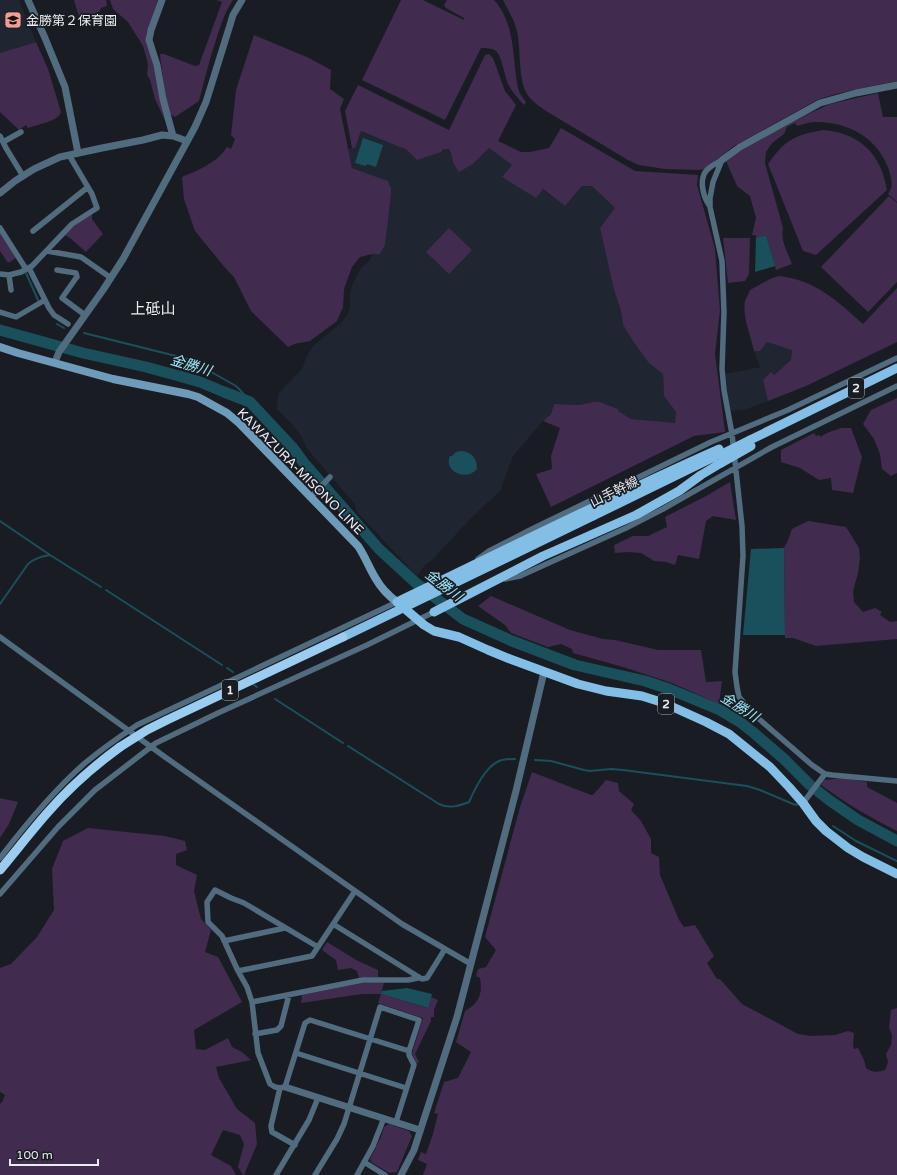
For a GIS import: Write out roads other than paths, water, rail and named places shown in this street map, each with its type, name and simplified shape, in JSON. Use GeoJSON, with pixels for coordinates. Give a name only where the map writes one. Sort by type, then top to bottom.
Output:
{"type":"FeatureCollection","features":[{"type":"Feature","properties":{"kind":"highway","name":"1"},"geometry":{"type":"LineString","coordinates":[[0,870],[49,810],[100,762],[120,747],[147,730],[167,720],[343,637]]}},
{"type":"Feature","properties":{"kind":"main road","name":"KAWAZURA-MISONO LINE"},"geometry":{"type":"LineString","coordinates":[[0,347],[18,353],[56,360],[113,378],[173,390],[198,397],[227,413],[358,546],[382,588],[397,602]]}},
{"type":"Feature","properties":{"kind":"main road","name":"山手幹線"},"geometry":{"type":"LineString","coordinates":[[343,637],[750,441],[897,368]]}},
{"type":"Feature","properties":{"kind":"main road"},"geometry":{"type":"LineString","coordinates":[[750,441],[814,408]]}},
{"type":"Feature","properties":{"kind":"main road"},"geometry":{"type":"LineString","coordinates":[[397,602],[659,475],[720,455]]}},
{"type":"Feature","properties":{"kind":"main road"},"geometry":{"type":"LineString","coordinates":[[434,612],[543,556],[636,515],[679,491],[701,475],[720,455]]}},
{"type":"Feature","properties":{"kind":"main road","name":"2"},"geometry":{"type":"LineString","coordinates":[[397,602],[418,620],[434,631],[459,637],[544,672],[590,687],[642,696],[706,722],[729,734],[770,767],[804,802],[816,821],[826,831],[842,844],[863,857],[897,874]]}},
{"type":"Feature","properties":{"kind":"street"},"geometry":{"type":"LineString","coordinates":[[28,0],[65,87],[78,153]]}},
{"type":"Feature","properties":{"kind":"street"},"geometry":{"type":"LineString","coordinates":[[162,0],[149,40],[158,65],[163,99],[173,136]]}},
{"type":"Feature","properties":{"kind":"street"},"geometry":{"type":"LineString","coordinates":[[56,360],[59,352],[123,260],[195,127],[206,102],[230,25],[242,0]]}},
{"type":"Feature","properties":{"kind":"street"},"geometry":{"type":"LineString","coordinates":[[710,207],[707,204],[702,183],[706,170],[740,147],[820,103],[856,93],[897,85]]}},
{"type":"Feature","properties":{"kind":"street"},"geometry":{"type":"LineString","coordinates":[[21,132],[1,139],[23,176]]}},
{"type":"Feature","properties":{"kind":"street"},"geometry":{"type":"LineString","coordinates":[[0,193],[34,169],[60,157],[162,135],[173,136],[187,142]]}},
{"type":"Feature","properties":{"kind":"street"},"geometry":{"type":"LineString","coordinates":[[0,276],[9,276],[28,269],[72,224],[97,208],[92,194],[68,155]]}},
{"type":"Feature","properties":{"kind":"street"},"geometry":{"type":"LineString","coordinates":[[722,160],[713,182],[710,207],[722,261],[724,312],[722,369],[724,390],[732,434],[742,526],[743,556],[735,672],[739,697],[759,720],[823,776],[897,781]]}},
{"type":"Feature","properties":{"kind":"street"},"geometry":{"type":"LineString","coordinates":[[33,231],[88,187]]}},
{"type":"Feature","properties":{"kind":"street"},"geometry":{"type":"LineString","coordinates":[[0,228],[28,269],[54,315],[68,324]]}},
{"type":"Feature","properties":{"kind":"street"},"geometry":{"type":"LineString","coordinates":[[47,251],[81,257],[111,278]]}},
{"type":"Feature","properties":{"kind":"street"},"geometry":{"type":"LineString","coordinates":[[57,270],[76,274],[77,277],[62,298],[85,315]]}},
{"type":"Feature","properties":{"kind":"street"},"geometry":{"type":"LineString","coordinates":[[9,276],[11,290]]}},
{"type":"Feature","properties":{"kind":"street"},"geometry":{"type":"LineString","coordinates":[[0,312],[16,317],[45,300]]}},
{"type":"Feature","properties":{"kind":"street"},"geometry":{"type":"LineString","coordinates":[[461,570],[511,540],[682,456],[802,404],[897,358]]}},
{"type":"Feature","properties":{"kind":"street"},"geometry":{"type":"LineString","coordinates":[[494,581],[520,576],[626,528],[663,509],[772,447],[897,386]]}},
{"type":"Feature","properties":{"kind":"street"},"geometry":{"type":"LineString","coordinates":[[311,497],[330,477]]}},
{"type":"Feature","properties":{"kind":"street"},"geometry":{"type":"LineString","coordinates":[[0,858],[25,826],[50,798],[85,763],[110,743],[137,725],[397,602]]}},
{"type":"Feature","properties":{"kind":"street"},"geometry":{"type":"LineString","coordinates":[[0,894],[58,827],[90,795],[156,742],[434,612]]}},
{"type":"Feature","properties":{"kind":"street"},"geometry":{"type":"LineString","coordinates":[[0,637],[150,747],[402,924],[471,964]]}},
{"type":"Feature","properties":{"kind":"street"},"geometry":{"type":"LineString","coordinates":[[402,1175],[414,1150],[457,1017],[516,791],[544,672]]}},
{"type":"Feature","properties":{"kind":"street"},"geometry":{"type":"LineString","coordinates":[[804,802],[823,776]]}},
{"type":"Feature","properties":{"kind":"street"},"geometry":{"type":"LineString","coordinates":[[318,947],[244,903],[215,890],[207,902],[208,922],[222,936],[247,987],[252,1002],[258,1053],[270,1084],[275,1087],[318,1098],[420,1130]]}},
{"type":"Feature","properties":{"kind":"street"},"geometry":{"type":"LineString","coordinates":[[238,971],[312,956],[355,891]]}},
{"type":"Feature","properties":{"kind":"street"},"geometry":{"type":"LineString","coordinates":[[334,924],[418,978]]}},
{"type":"Feature","properties":{"kind":"street"},"geometry":{"type":"LineString","coordinates":[[224,941],[286,928]]}},
{"type":"Feature","properties":{"kind":"street"},"geometry":{"type":"LineString","coordinates":[[252,1002],[363,980],[408,980],[427,978],[445,949]]}},
{"type":"Feature","properties":{"kind":"street"},"geometry":{"type":"LineString","coordinates":[[255,1034],[277,1030],[281,1026],[289,995]]}},
{"type":"Feature","properties":{"kind":"street"},"geometry":{"type":"LineString","coordinates":[[315,1175],[337,1139],[344,1124],[380,1007],[419,1020],[409,1052],[414,1065],[396,1122]]}},
{"type":"Feature","properties":{"kind":"street"},"geometry":{"type":"LineString","coordinates":[[295,1145],[272,1132],[271,1126],[305,1023],[310,1020],[409,1052]]}},
{"type":"Feature","properties":{"kind":"street"},"geometry":{"type":"LineString","coordinates":[[296,1053],[406,1088]]}},
{"type":"Feature","properties":{"kind":"street"},"geometry":{"type":"LineString","coordinates":[[276,1175],[309,1120],[318,1098]]}},
{"type":"Feature","properties":{"kind":"street"},"geometry":{"type":"LineString","coordinates":[[357,1175],[373,1146],[384,1118]]}},
{"type":"Feature","properties":{"kind":"street"},"geometry":{"type":"LineString","coordinates":[[364,1162],[385,1175]]}},
{"type":"Feature","properties":{"kind":"water"},"geometry":{"type":"Polygon","coordinates":[[[363,138],[383,145],[376,167],[367,164],[366,166],[355,163],[363,138]]]}},
{"type":"Feature","properties":{"kind":"water"},"geometry":{"type":"Polygon","coordinates":[[[766,235],[775,266],[755,272],[756,238],[766,235]]]}},
{"type":"Feature","properties":{"kind":"water"},"geometry":{"type":"Polygon","coordinates":[[[461,451],[471,454],[476,462],[477,469],[467,475],[457,473],[450,466],[450,456],[461,451]]]}},
{"type":"Feature","properties":{"kind":"water"},"geometry":{"type":"Polygon","coordinates":[[[784,548],[785,635],[743,635],[751,549],[784,548]]]}},
{"type":"Feature","properties":{"kind":"water"},"geometry":{"type":"Polygon","coordinates":[[[407,988],[432,994],[428,1008],[381,994],[382,991],[407,988]]]}},
{"type":"Feature","properties":{"kind":"waterway"},"geometry":{"type":"LineString","coordinates":[[26,273],[38,300]]}},
{"type":"Feature","properties":{"kind":"waterway"},"geometry":{"type":"LineString","coordinates":[[57,324],[64,328]]}},
{"type":"Feature","properties":{"kind":"waterway","name":"金勝川"},"geometry":{"type":"LineString","coordinates":[[0,330],[83,353],[146,367],[200,382],[250,402],[293,448],[304,463],[379,549],[416,583],[463,619],[512,641],[575,665],[645,681],[720,710],[740,722],[754,733],[784,759],[810,785],[829,800],[858,820],[897,841]]}},
{"type":"Feature","properties":{"kind":"waterway"},"geometry":{"type":"LineString","coordinates":[[84,333],[190,360],[236,386],[250,402]]}},
{"type":"Feature","properties":{"kind":"waterway"},"geometry":{"type":"LineString","coordinates":[[0,521],[50,555]]}},
{"type":"Feature","properties":{"kind":"waterway"},"geometry":{"type":"LineString","coordinates":[[0,604],[28,564],[47,555],[50,555],[101,587]]}},
{"type":"Feature","properties":{"kind":"waterway"},"geometry":{"type":"LineString","coordinates":[[106,590],[222,665]]}},
{"type":"Feature","properties":{"kind":"waterway"},"geometry":{"type":"LineString","coordinates":[[227,668],[233,672]]}},
{"type":"Feature","properties":{"kind":"waterway"},"geometry":{"type":"LineString","coordinates":[[251,683],[257,687]]}},
{"type":"Feature","properties":{"kind":"waterway"},"geometry":{"type":"LineString","coordinates":[[275,699],[343,743]]}},
{"type":"Feature","properties":{"kind":"waterway"},"geometry":{"type":"LineString","coordinates":[[348,746],[439,804],[450,807],[469,802],[481,779],[494,764],[505,759],[515,759]]}},
{"type":"Feature","properties":{"kind":"waterway"},"geometry":{"type":"LineString","coordinates":[[535,760],[551,761],[590,771],[611,769],[623,770],[747,786],[797,805]]}},
{"type":"Feature","properties":{"kind":"waterway"},"geometry":{"type":"LineString","coordinates":[[833,826],[856,841],[897,861]]}},
{"type":"Feature","properties":{"kind":"place","name":"金勝第２保育園"},"geometry":{"type":"Point","coordinates":[13,20]}},
{"type":"Feature","properties":{"kind":"district","name":"上砥山"},"geometry":{"type":"Point","coordinates":[153,309]}}]}
